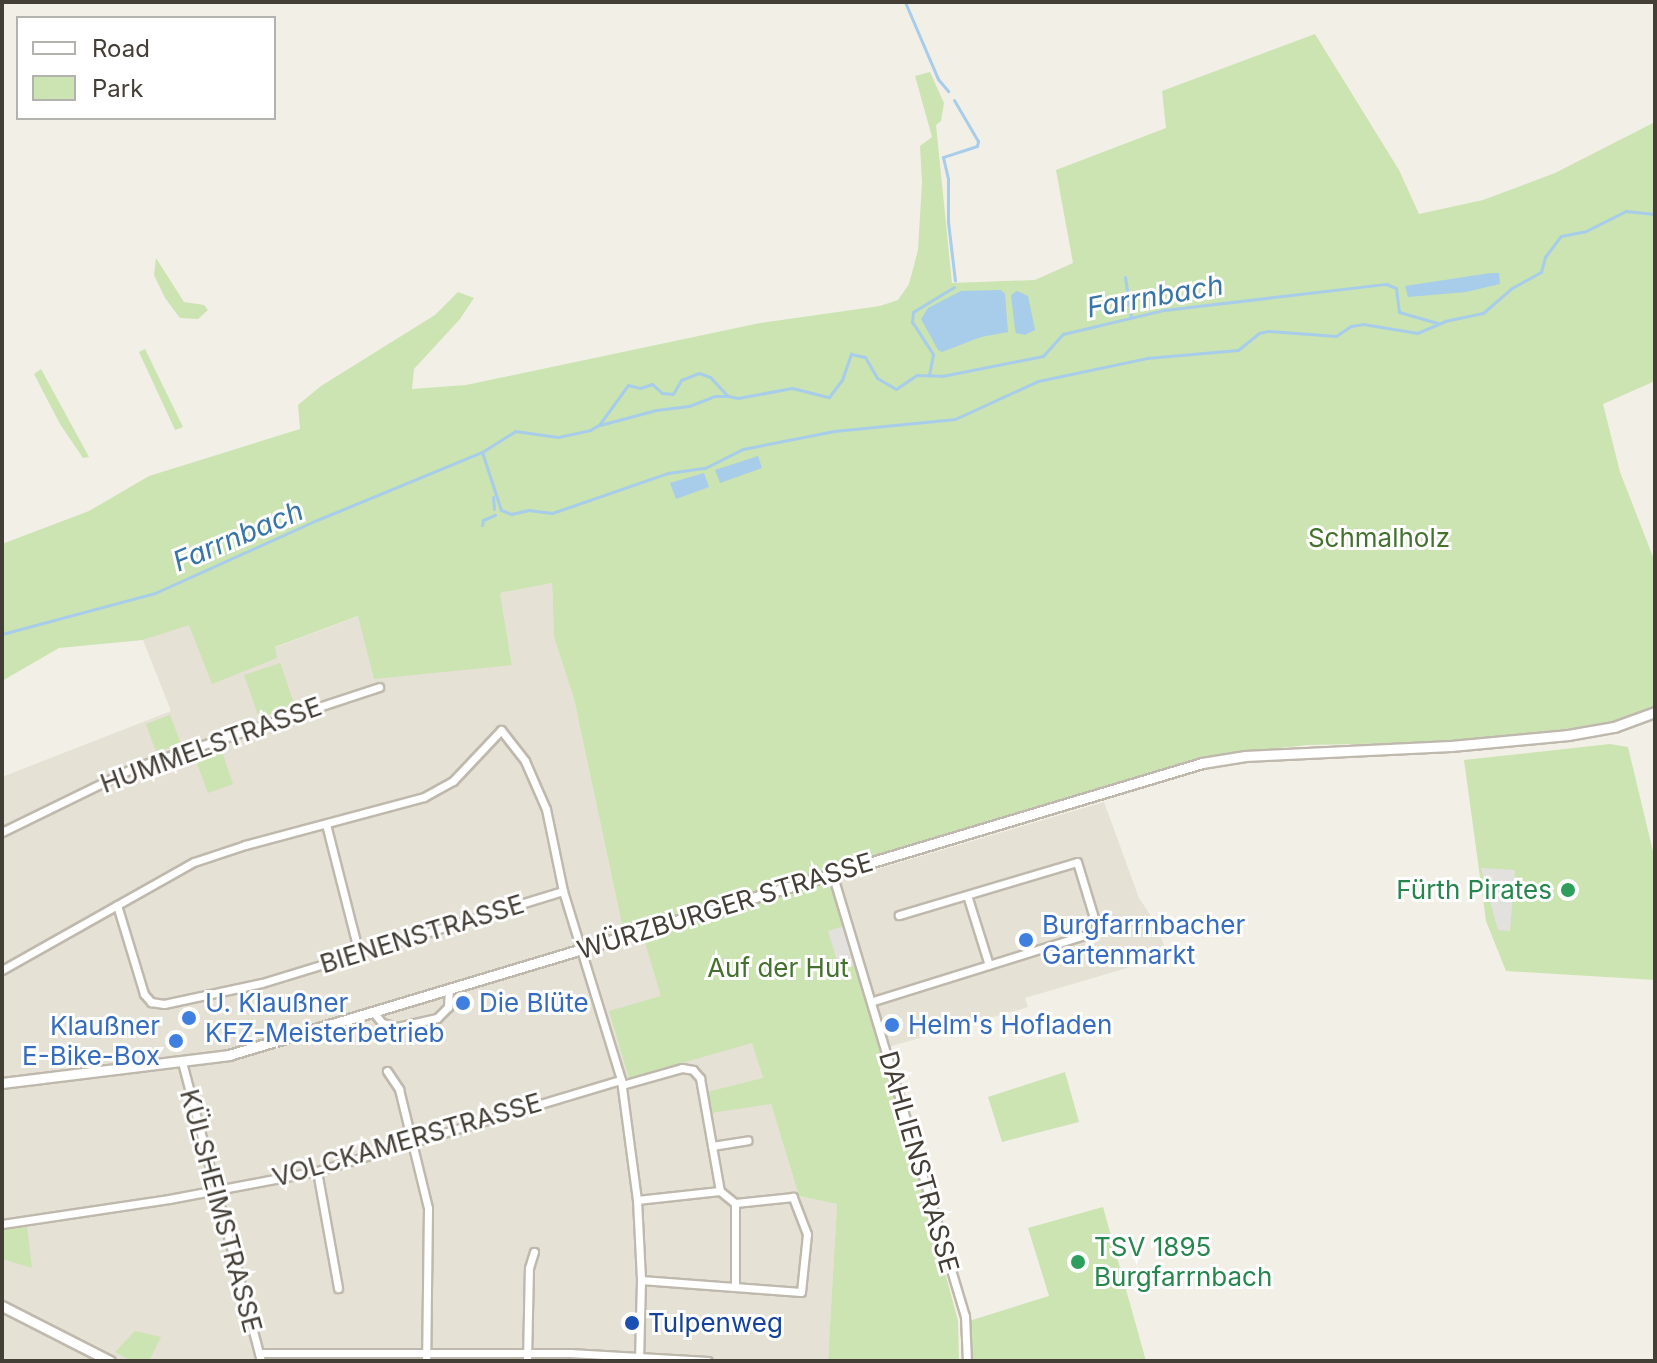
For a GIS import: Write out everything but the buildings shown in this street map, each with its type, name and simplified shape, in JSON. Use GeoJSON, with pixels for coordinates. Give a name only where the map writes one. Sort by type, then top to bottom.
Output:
{"type":"FeatureCollection","features":[{"type":"Feature","properties":{"kind":"street","name":"HUMMELSTRASSE"},"geometry":{"type":"LineString","coordinates":[[2,832],[133,768],[379,687]]}},
{"type":"Feature","properties":{"kind":"street","name":"WÜRZBURGER STRASSE"},"geometry":{"type":"LineString","coordinates":[[2,1083],[229,1055],[1202,763],[1245,756],[1451,746],[1614,727],[1655,712]]}},
{"type":"Feature","properties":{"kind":"street"},"geometry":{"type":"LineString","coordinates":[[2,970],[194,862],[433,793],[473,763],[501,730],[537,783],[563,891],[622,1083],[637,1200],[641,1280],[639,1358]]}},
{"type":"Feature","properties":{"kind":"street"},"geometry":{"type":"LineString","coordinates":[[326,824],[359,953]]}},
{"type":"Feature","properties":{"kind":"street"},"geometry":{"type":"LineString","coordinates":[[873,1001],[1098,931],[1077,862],[899,915]]}},
{"type":"Feature","properties":{"kind":"street","name":"DAHLIENSTRASSE"},"geometry":{"type":"LineString","coordinates":[[832,873],[873,1001],[965,1316],[967,1361]]}},
{"type":"Feature","properties":{"kind":"street","name":"BIENENSTRASSE"},"geometry":{"type":"LineString","coordinates":[[117,905],[144,994],[151,1002],[164,1004],[207,997],[563,891]]}},
{"type":"Feature","properties":{"kind":"street"},"geometry":{"type":"LineString","coordinates":[[967,895],[989,965]]}},
{"type":"Feature","properties":{"kind":"street"},"geometry":{"type":"LineString","coordinates":[[374,1013],[382,1023],[397,1027],[437,1018],[448,1007],[449,989]]}},
{"type":"Feature","properties":{"kind":"street","name":"KÜLSHEIMSTRASSE"},"geometry":{"type":"LineString","coordinates":[[182,1062],[260,1357]]}},
{"type":"Feature","properties":{"kind":"street","name":"VOLCKAMERSTRASSE"},"geometry":{"type":"LineString","coordinates":[[2,1224],[317,1171],[682,1068],[693,1070],[700,1078],[712,1146]]}},
{"type":"Feature","properties":{"kind":"street"},"geometry":{"type":"LineString","coordinates":[[387,1071],[399,1089],[415,1141],[428,1208],[426,1357]]}},
{"type":"Feature","properties":{"kind":"street"},"geometry":{"type":"LineString","coordinates":[[641,1280],[801,1292],[807,1234],[793,1197],[735,1203],[720,1191],[712,1146],[748,1140]]}},
{"type":"Feature","properties":{"kind":"street"},"geometry":{"type":"LineString","coordinates":[[317,1171],[338,1288]]}},
{"type":"Feature","properties":{"kind":"street"},"geometry":{"type":"LineString","coordinates":[[637,1200],[720,1191]]}},
{"type":"Feature","properties":{"kind":"street"},"geometry":{"type":"LineString","coordinates":[[735,1203],[735,1286]]}},
{"type":"Feature","properties":{"kind":"street"},"geometry":{"type":"LineString","coordinates":[[528,1357],[529,1268],[534,1252]]}},
{"type":"Feature","properties":{"kind":"street"},"geometry":{"type":"LineString","coordinates":[[2,1306],[107,1360]]}},
{"type":"Feature","properties":{"kind":"street"},"geometry":{"type":"LineString","coordinates":[[260,1357],[708,1361]]}},
{"type":"Feature","properties":{"kind":"shaded area"},"geometry":{"type":"Polygon","coordinates":[[[552,583],[554,637],[574,699],[624,934],[641,930],[662,997],[629,1077],[752,1042],[799,1196],[837,1204],[828,1361],[2,1361],[2,777],[171,711],[143,640],[189,624],[277,658],[274,648],[359,616],[512,664],[500,593],[552,583]]]}},
{"type":"Feature","properties":{"kind":"shaded area"},"geometry":{"type":"Polygon","coordinates":[[[1104,802],[1139,898],[1155,922],[1168,956],[1025,998],[1028,1007],[885,1048],[834,882],[1104,802]]]}},
{"type":"Feature","properties":{"kind":"shaded area"},"geometry":{"type":"Polygon","coordinates":[[[1481,868],[1515,870],[1510,931],[1498,930],[1481,868]]]}},
{"type":"Feature","properties":{"kind":"shaded area"},"geometry":{"type":"Polygon","coordinates":[[[847,925],[859,964],[840,970],[828,931],[847,925]]]}},
{"type":"Feature","properties":{"kind":"green space"},"geometry":{"type":"Polygon","coordinates":[[[1315,34],[1399,170],[1419,214],[1483,200],[1555,173],[1655,122],[1655,381],[1603,404],[1620,472],[1655,562],[1655,707],[1613,723],[1458,742],[1307,745],[1217,755],[830,869],[885,1048],[958,1321],[959,1361],[828,1361],[837,1204],[799,1196],[771,1104],[711,1113],[707,1092],[763,1078],[752,1043],[629,1078],[609,1011],[661,996],[641,930],[624,934],[574,699],[554,637],[552,583],[500,593],[512,665],[374,679],[358,616],[275,647],[277,658],[212,684],[189,625],[143,640],[59,648],[2,681],[2,544],[89,511],[149,476],[300,429],[298,405],[321,386],[435,315],[458,292],[474,298],[460,319],[414,369],[412,389],[466,385],[760,323],[880,306],[898,300],[909,284],[918,250],[922,182],[920,146],[932,137],[915,76],[930,72],[944,103],[941,121],[936,125],[952,283],[1035,280],[1073,263],[1056,170],[1166,128],[1162,91],[1315,34]]]}},
{"type":"Feature","properties":{"kind":"green space"},"geometry":{"type":"Polygon","coordinates":[[[156,258],[184,302],[204,305],[208,310],[198,319],[180,318],[165,298],[154,275],[156,258]]]}},
{"type":"Feature","properties":{"kind":"green space"},"geometry":{"type":"Polygon","coordinates":[[[145,349],[183,427],[175,430],[139,352],[145,349]]]}},
{"type":"Feature","properties":{"kind":"green space"},"geometry":{"type":"Polygon","coordinates":[[[41,369],[89,457],[83,458],[60,424],[34,374],[41,369]]]}},
{"type":"Feature","properties":{"kind":"green space"},"geometry":{"type":"Polygon","coordinates":[[[280,663],[295,706],[259,718],[244,675],[280,663]]]}},
{"type":"Feature","properties":{"kind":"green space"},"geometry":{"type":"Polygon","coordinates":[[[170,715],[181,744],[156,752],[146,724],[170,715]]]}},
{"type":"Feature","properties":{"kind":"green space","name":"Fürth Pirates"},"geometry":{"type":"Polygon","coordinates":[[[1610,744],[1628,747],[1655,860],[1655,980],[1506,971],[1486,921],[1464,760],[1610,744]]]}},
{"type":"Feature","properties":{"kind":"green space"},"geometry":{"type":"Polygon","coordinates":[[[221,749],[233,784],[208,793],[195,758],[221,749]]]}},
{"type":"Feature","properties":{"kind":"green space"},"geometry":{"type":"Polygon","coordinates":[[[1065,1072],[1079,1122],[1002,1142],[988,1097],[1065,1072]]]}},
{"type":"Feature","properties":{"kind":"green space","name":"TSV 1895 Burgfarrnbach"},"geometry":{"type":"Polygon","coordinates":[[[1103,1207],[1146,1361],[970,1361],[969,1321],[1049,1296],[1028,1228],[1103,1207]]]}},
{"type":"Feature","properties":{"kind":"green space"},"geometry":{"type":"Polygon","coordinates":[[[27,1227],[32,1268],[2,1259],[2,1230],[27,1227]]]}},
{"type":"Feature","properties":{"kind":"green space"},"geometry":{"type":"Polygon","coordinates":[[[135,1331],[161,1337],[149,1361],[132,1361],[115,1352],[135,1331]]]}},
{"type":"Feature","properties":{"kind":"water"},"geometry":{"type":"Polygon","coordinates":[[[1499,273],[1500,284],[1466,292],[1408,297],[1405,286],[1499,273]]]}},
{"type":"Feature","properties":{"kind":"water"},"geometry":{"type":"Polygon","coordinates":[[[1001,290],[1005,294],[1008,332],[981,337],[942,352],[938,350],[921,319],[928,308],[961,291],[1001,290]]]}},
{"type":"Feature","properties":{"kind":"water"},"geometry":{"type":"Polygon","coordinates":[[[1017,291],[1028,296],[1035,330],[1025,335],[1016,333],[1015,329],[1011,295],[1017,291]]]}},
{"type":"Feature","properties":{"kind":"water"},"geometry":{"type":"Polygon","coordinates":[[[758,456],[762,468],[720,483],[715,470],[758,456]]]}},
{"type":"Feature","properties":{"kind":"water"},"geometry":{"type":"Polygon","coordinates":[[[704,473],[709,487],[676,499],[670,483],[704,473]]]}},
{"type":"Feature","properties":{"kind":"waterway"},"geometry":{"type":"LineString","coordinates":[[905,2],[938,79],[948,91]]}},
{"type":"Feature","properties":{"kind":"waterway"},"geometry":{"type":"LineString","coordinates":[[954,100],[978,141],[977,146],[943,157],[948,179],[948,222],[955,281]]}},
{"type":"Feature","properties":{"kind":"waterway","name":"Farrnbach"},"geometry":{"type":"LineString","coordinates":[[482,452],[501,510],[511,514],[528,510],[552,513],[668,473],[705,468],[743,449],[834,431],[955,419],[1038,381],[1147,358],[1238,350],[1259,333],[1268,331],[1336,336],[1351,326],[1363,324],[1417,333],[1445,321],[1483,313],[1512,288],[1541,272],[1545,257],[1561,236],[1586,231],[1626,211],[1655,214]]}},
{"type":"Feature","properties":{"kind":"waterway"},"geometry":{"type":"LineString","coordinates":[[1125,277],[1131,317]]}},
{"type":"Feature","properties":{"kind":"waterway","name":"Farrnbach"},"geometry":{"type":"LineString","coordinates":[[2,634],[155,593],[317,520],[482,452],[515,431],[558,437],[590,430],[599,425],[628,385],[640,388],[652,384],[662,393],[673,394],[681,380],[699,373],[710,377],[728,396],[738,398],[792,388],[829,397],[842,380],[851,354],[865,357],[877,378],[896,389],[917,375],[942,376],[1043,356],[1063,334],[1164,310],[1386,284],[1396,288],[1399,312],[1437,323]]}},
{"type":"Feature","properties":{"kind":"waterway"},"geometry":{"type":"LineString","coordinates":[[929,375],[933,354],[912,322],[913,312],[954,287]]}},
{"type":"Feature","properties":{"kind":"waterway"},"geometry":{"type":"LineString","coordinates":[[600,425],[656,410],[689,406],[715,396],[728,396]]}},
{"type":"Feature","properties":{"kind":"waterway"},"geometry":{"type":"LineString","coordinates":[[493,497],[494,509]]}},
{"type":"Feature","properties":{"kind":"waterway"},"geometry":{"type":"LineString","coordinates":[[482,525],[483,520],[495,515]]}},
{"type":"Feature","properties":{"kind":"place","name":"Fürth Pirates"},"geometry":{"type":"Point","coordinates":[1568,890]}},
{"type":"Feature","properties":{"kind":"place","name":"Burgfarrnbacher Gartenmarkt"},"geometry":{"type":"Point","coordinates":[1026,940]}},
{"type":"Feature","properties":{"kind":"place","name":"Die Blüte"},"geometry":{"type":"Point","coordinates":[463,1003]}},
{"type":"Feature","properties":{"kind":"place","name":"U. Klaußner KFZ-Meisterbetrieb"},"geometry":{"type":"Point","coordinates":[189,1018]}},
{"type":"Feature","properties":{"kind":"place","name":"Helm's Hofladen"},"geometry":{"type":"Point","coordinates":[892,1025]}},
{"type":"Feature","properties":{"kind":"place","name":"Klaußner E-Bike-Box"},"geometry":{"type":"Point","coordinates":[176,1041]}},
{"type":"Feature","properties":{"kind":"place","name":"TSV 1895 Burgfarrnbach"},"geometry":{"type":"Point","coordinates":[1078,1262]}},
{"type":"Feature","properties":{"kind":"place","name":"Tulpenweg"},"geometry":{"type":"Point","coordinates":[632,1323]}},
{"type":"Feature","properties":{"kind":"park label","name":"Schmalholz"},"geometry":{"type":"Point","coordinates":[1379,538]}},
{"type":"Feature","properties":{"kind":"park label","name":"Auf der Hut"},"geometry":{"type":"Point","coordinates":[778,968]}}]}
